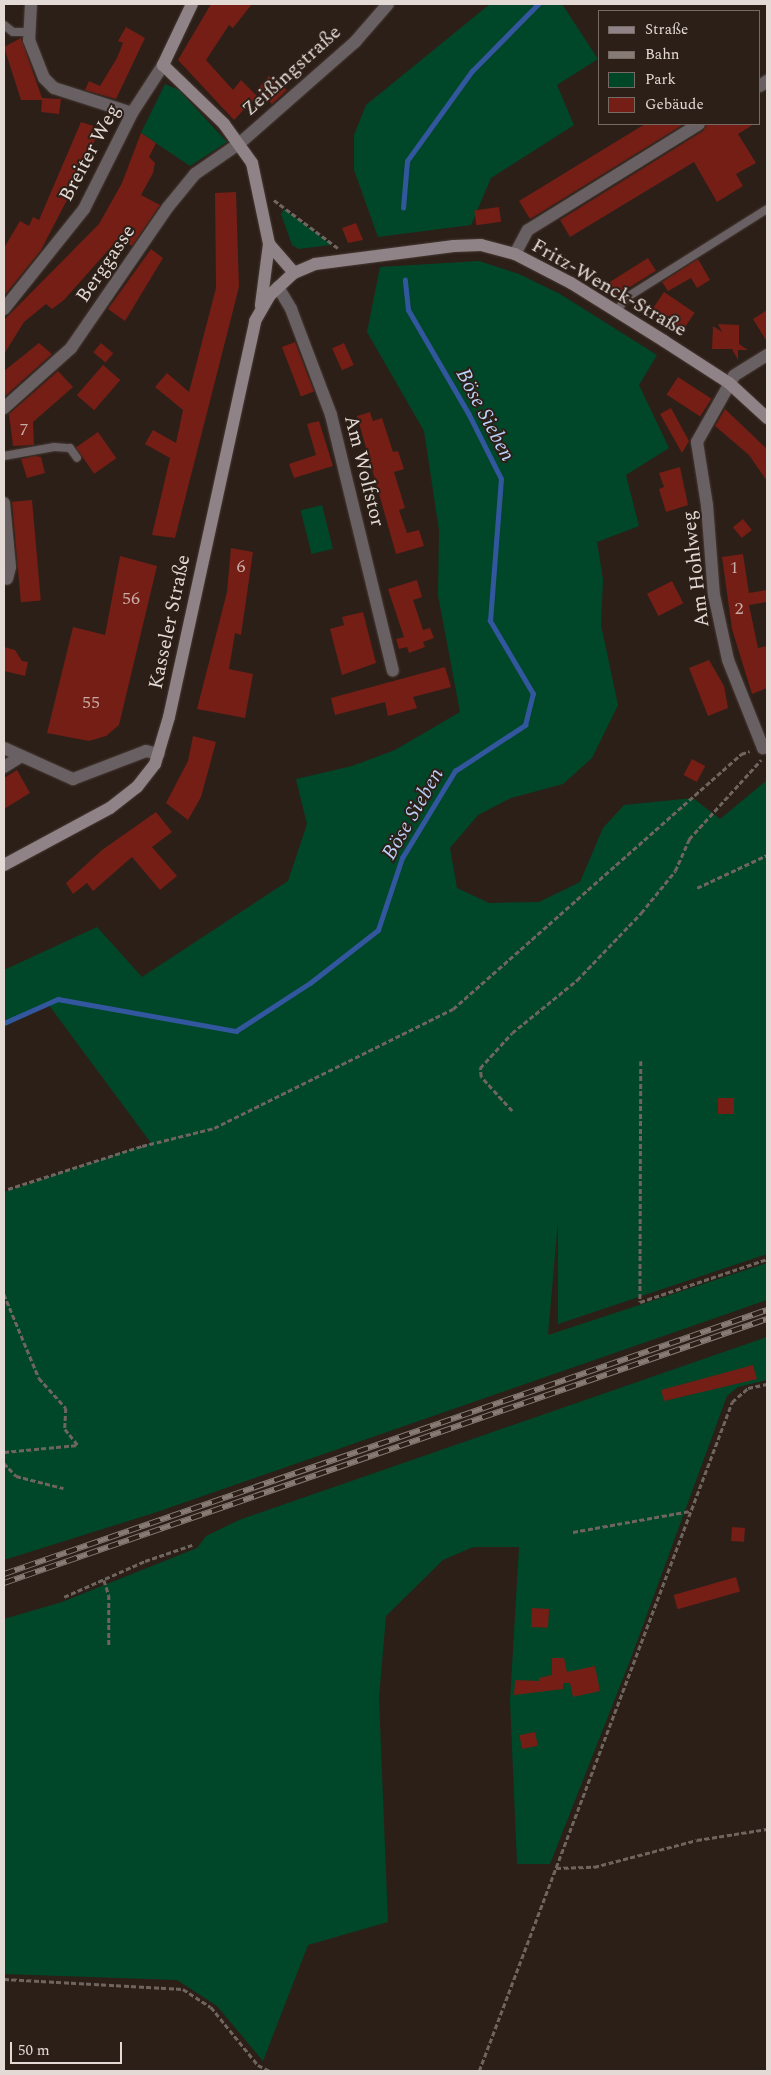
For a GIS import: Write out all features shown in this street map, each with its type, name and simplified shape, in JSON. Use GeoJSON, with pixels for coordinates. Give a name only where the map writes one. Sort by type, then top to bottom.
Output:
{"type":"FeatureCollection","features":[{"type":"Feature","properties":{"kind":"main road","name":"Breiter Weg"},"geometry":{"type":"LineString","coordinates":[[163,65],[192,4]]}},
{"type":"Feature","properties":{"kind":"main road","name":"Kasseler Straße"},"geometry":{"type":"LineString","coordinates":[[4,865],[121,800],[144,780],[159,754],[261,308],[269,244],[259,189],[240,143],[163,65]]}},
{"type":"Feature","properties":{"kind":"main road"},"geometry":{"type":"LineString","coordinates":[[269,244],[294,273]]}},
{"type":"Feature","properties":{"kind":"main road","name":"Fritz-Wenck-Straße"},"geometry":{"type":"LineString","coordinates":[[294,273],[315,264],[351,258],[481,245],[515,254],[616,311],[729,383],[767,418]]}},
{"type":"Feature","properties":{"kind":"main road","name":"Kasseler Straße"},"geometry":{"type":"LineString","coordinates":[[261,308],[294,273]]}},
{"type":"Feature","properties":{"kind":"street"},"geometry":{"type":"LineString","coordinates":[[31,4],[30,32],[35,61],[54,88],[132,113]]}},
{"type":"Feature","properties":{"kind":"street","name":"Zeißingstraße"},"geometry":{"type":"LineString","coordinates":[[240,143],[355,42],[388,4]]}},
{"type":"Feature","properties":{"kind":"street","name":"Breiter Weg"},"geometry":{"type":"LineString","coordinates":[[4,309],[84,209],[132,113],[163,65]]}},
{"type":"Feature","properties":{"kind":"street"},"geometry":{"type":"LineString","coordinates":[[515,254],[528,230],[697,125]]}},
{"type":"Feature","properties":{"kind":"street","name":"Berggasse"},"geometry":{"type":"LineString","coordinates":[[4,408],[71,348],[168,207],[196,174],[240,143]]}},
{"type":"Feature","properties":{"kind":"street","name":"Am Wolfstor"},"geometry":{"type":"LineString","coordinates":[[278,288],[291,309],[331,415],[393,671]]}},
{"type":"Feature","properties":{"kind":"street"},"geometry":{"type":"LineString","coordinates":[[729,383],[734,376],[767,355]]}},
{"type":"Feature","properties":{"kind":"street","name":"Am Hohlweg"},"geometry":{"type":"LineString","coordinates":[[729,383],[697,442],[716,604],[728,660],[765,748]]}},
{"type":"Feature","properties":{"kind":"street"},"geometry":{"type":"LineString","coordinates":[[4,503],[10,567],[8,579]]}},
{"type":"Feature","properties":{"kind":"street"},"geometry":{"type":"LineString","coordinates":[[4,748],[20,757],[77,779],[146,751],[159,754]]}},
{"type":"Feature","properties":{"kind":"street"},"geometry":{"type":"LineString","coordinates":[[4,767],[20,757]]}},
{"type":"Feature","properties":{"kind":"lane"},"geometry":{"type":"LineString","coordinates":[[4,25],[13,32],[30,32]]}},
{"type":"Feature","properties":{"kind":"lane"},"geometry":{"type":"LineString","coordinates":[[616,311],[629,296],[767,209]]}},
{"type":"Feature","properties":{"kind":"lane"},"geometry":{"type":"LineString","coordinates":[[4,456],[54,447],[70,448],[77,458]]}},
{"type":"Feature","properties":{"kind":"path"},"geometry":{"type":"LineString","coordinates":[[399,4],[408,4]]}},
{"type":"Feature","properties":{"kind":"path"},"geometry":{"type":"LineString","coordinates":[[259,189],[351,258]]}},
{"type":"Feature","properties":{"kind":"path"},"geometry":{"type":"LineString","coordinates":[[512,1111],[481,1078],[480,1068],[512,1033],[578,980],[641,912],[675,870],[689,839],[760,762],[765,748]]}},
{"type":"Feature","properties":{"kind":"path"},"geometry":{"type":"LineString","coordinates":[[8,1189],[142,1146],[214,1128],[453,1009],[741,754],[765,748]]}},
{"type":"Feature","properties":{"kind":"path"},"geometry":{"type":"LineString","coordinates":[[697,888],[767,854]]}},
{"type":"Feature","properties":{"kind":"path"},"geometry":{"type":"LineString","coordinates":[[641,1061],[640,1302],[767,1259]]}},
{"type":"Feature","properties":{"kind":"path"},"geometry":{"type":"LineString","coordinates":[[4,1294],[39,1378],[66,1408],[65,1429],[78,1445],[4,1452]]}},
{"type":"Feature","properties":{"kind":"path"},"geometry":{"type":"LineString","coordinates":[[480,2071],[732,1402],[748,1388],[767,1384]]}},
{"type":"Feature","properties":{"kind":"path"},"geometry":{"type":"LineString","coordinates":[[4,1463],[16,1476],[63,1488]]}},
{"type":"Feature","properties":{"kind":"path"},"geometry":{"type":"LineString","coordinates":[[573,1532],[691,1510]]}},
{"type":"Feature","properties":{"kind":"path"},"geometry":{"type":"LineString","coordinates":[[64,1597],[145,1561],[192,1545]]}},
{"type":"Feature","properties":{"kind":"path"},"geometry":{"type":"LineString","coordinates":[[104,1580],[109,1596],[109,1646]]}},
{"type":"Feature","properties":{"kind":"path"},"geometry":{"type":"LineString","coordinates":[[556,1868],[594,1866],[698,1840],[767,1829]]}},
{"type":"Feature","properties":{"kind":"path"},"geometry":{"type":"LineString","coordinates":[[4,1979],[183,1988],[211,2007],[258,2065],[270,2071]]}},
{"type":"Feature","properties":{"kind":"green space"},"geometry":{"type":"Polygon","coordinates":[[[490,4],[562,4],[598,59],[557,85],[574,125],[491,178],[471,225],[378,237],[354,170],[354,135],[366,105],[490,4]]]}},
{"type":"Feature","properties":{"kind":"green space"},"geometry":{"type":"Polygon","coordinates":[[[165,84],[179,90],[227,142],[190,166],[141,133],[165,84]]]}},
{"type":"Feature","properties":{"kind":"green space"},"geometry":{"type":"Polygon","coordinates":[[[284,209],[330,245],[299,249],[292,245],[281,214],[284,209]]]}},
{"type":"Feature","properties":{"kind":"green space"},"geometry":{"type":"Polygon","coordinates":[[[479,261],[519,274],[560,294],[657,355],[639,385],[669,448],[626,475],[639,526],[597,542],[603,580],[601,625],[618,705],[592,758],[563,784],[511,798],[478,815],[450,848],[457,888],[489,903],[539,902],[580,882],[603,828],[624,805],[693,798],[720,819],[767,780],[767,1254],[558,1324],[558,1221],[548,1335],[767,1263],[767,1300],[157,1512],[4,1560],[4,1192],[151,1143],[48,1004],[4,1027],[4,970],[97,927],[142,977],[288,881],[307,824],[296,779],[352,766],[395,750],[460,712],[438,595],[439,530],[424,431],[367,332],[380,267],[479,261]]]}},
{"type":"Feature","properties":{"kind":"green space"},"geometry":{"type":"Polygon","coordinates":[[[322,505],[333,549],[312,554],[301,510],[322,505]]]}},
{"type":"Feature","properties":{"kind":"green space"},"geometry":{"type":"Polygon","coordinates":[[[767,1337],[767,1380],[738,1387],[727,1396],[631,1658],[550,1864],[517,1864],[510,1701],[519,1547],[473,1547],[443,1560],[386,1616],[379,1698],[388,1922],[308,1945],[263,2061],[217,2006],[177,1980],[4,1974],[4,1619],[62,1602],[197,1548],[206,1536],[239,1520],[767,1337]]]}},
{"type":"Feature","properties":{"kind":"building"},"geometry":{"type":"Polygon","coordinates":[[[211,4],[252,4],[233,28],[229,25],[206,60],[233,90],[241,80],[257,96],[234,120],[178,60],[211,4]]]}},
{"type":"Feature","properties":{"kind":"building"},"geometry":{"type":"Polygon","coordinates":[[[126,27],[145,38],[116,99],[85,90],[89,81],[100,86],[117,58],[123,43],[118,41],[126,27]]]}},
{"type":"Feature","properties":{"kind":"building"},"geometry":{"type":"Polygon","coordinates":[[[21,38],[42,98],[61,99],[59,114],[41,112],[42,100],[21,100],[4,47],[21,38]]]}},
{"type":"Feature","properties":{"kind":"building"},"geometry":{"type":"Polygon","coordinates":[[[269,76],[287,90],[272,104],[256,91],[269,76]]]}},
{"type":"Feature","properties":{"kind":"building"},"geometry":{"type":"Polygon","coordinates":[[[81,122],[100,128],[82,171],[41,250],[4,296],[4,248],[20,221],[29,226],[33,217],[39,220],[81,122]]]}},
{"type":"Feature","properties":{"kind":"building"},"geometry":{"type":"Polygon","coordinates":[[[643,125],[682,125],[530,219],[519,201],[643,125]]]}},
{"type":"Feature","properties":{"kind":"building"},"geometry":{"type":"Polygon","coordinates":[[[706,125],[752,125],[738,134],[756,163],[736,174],[743,186],[717,202],[694,162],[570,237],[560,220],[703,131],[706,125]]]}},
{"type":"Feature","properties":{"kind":"building"},"geometry":{"type":"Polygon","coordinates":[[[141,133],[156,143],[149,157],[155,163],[153,173],[141,195],[160,205],[132,246],[119,238],[64,300],[52,309],[46,304],[24,322],[4,354],[4,320],[99,224],[122,183],[141,133]]]}},
{"type":"Feature","properties":{"kind":"building"},"geometry":{"type":"Polygon","coordinates":[[[236,192],[239,287],[175,538],[152,535],[170,458],[145,444],[153,430],[176,443],[183,410],[155,387],[167,373],[189,392],[216,288],[215,193],[236,192]]]}},
{"type":"Feature","properties":{"kind":"building"},"geometry":{"type":"Polygon","coordinates":[[[499,207],[501,222],[476,225],[474,210],[499,207]]]}},
{"type":"Feature","properties":{"kind":"building"},"geometry":{"type":"Polygon","coordinates":[[[356,223],[363,240],[348,243],[342,228],[356,223]]]}},
{"type":"Feature","properties":{"kind":"building"},"geometry":{"type":"Polygon","coordinates":[[[151,249],[163,258],[125,321],[108,309],[151,249]]]}},
{"type":"Feature","properties":{"kind":"building"},"geometry":{"type":"Polygon","coordinates":[[[648,258],[656,271],[616,296],[608,283],[648,258]]]}},
{"type":"Feature","properties":{"kind":"building"},"geometry":{"type":"Polygon","coordinates":[[[698,259],[710,280],[697,288],[691,278],[668,291],[662,282],[698,259]]]}},
{"type":"Feature","properties":{"kind":"building"},"geometry":{"type":"Polygon","coordinates":[[[664,292],[695,313],[682,331],[652,310],[664,292]]]}},
{"type":"Feature","properties":{"kind":"building"},"geometry":{"type":"Polygon","coordinates":[[[767,310],[767,342],[753,319],[767,310]]]}},
{"type":"Feature","properties":{"kind":"building"},"geometry":{"type":"Polygon","coordinates":[[[718,324],[739,325],[739,344],[748,350],[738,350],[738,360],[732,349],[712,349],[713,326],[722,332],[718,324]]]}},
{"type":"Feature","properties":{"kind":"building"},"geometry":{"type":"Polygon","coordinates":[[[295,342],[314,391],[301,396],[282,347],[295,342]]]}},
{"type":"Feature","properties":{"kind":"building"},"geometry":{"type":"Polygon","coordinates":[[[39,343],[52,354],[4,397],[4,371],[39,343]]]}},
{"type":"Feature","properties":{"kind":"building"},"geometry":{"type":"Polygon","coordinates":[[[101,343],[113,353],[106,362],[93,352],[101,343]]]}},
{"type":"Feature","properties":{"kind":"building"},"geometry":{"type":"Polygon","coordinates":[[[344,343],[354,365],[342,370],[332,348],[344,343]]]}},
{"type":"Feature","properties":{"kind":"building"},"geometry":{"type":"Polygon","coordinates":[[[103,365],[120,380],[94,410],[77,395],[103,365]]]}},
{"type":"Feature","properties":{"kind":"building"},"geometry":{"type":"Polygon","coordinates":[[[58,371],[73,387],[33,422],[34,445],[13,446],[9,414],[58,371]]]}},
{"type":"Feature","properties":{"kind":"building"},"geometry":{"type":"Polygon","coordinates":[[[678,377],[712,399],[700,416],[667,395],[678,377]]]}},
{"type":"Feature","properties":{"kind":"building"},"geometry":{"type":"Polygon","coordinates":[[[671,408],[689,441],[682,453],[660,414],[671,408]]]}},
{"type":"Feature","properties":{"kind":"building"},"geometry":{"type":"Polygon","coordinates":[[[725,409],[767,449],[767,481],[749,455],[715,426],[725,409]]]}},
{"type":"Feature","properties":{"kind":"building"},"geometry":{"type":"Polygon","coordinates":[[[370,412],[373,421],[382,418],[393,452],[398,451],[404,469],[394,472],[405,508],[399,510],[407,533],[419,530],[424,546],[396,554],[357,416],[370,412]]]}},
{"type":"Feature","properties":{"kind":"building"},"geometry":{"type":"Polygon","coordinates":[[[319,421],[333,466],[294,478],[289,464],[316,455],[307,424],[319,421]]]}},
{"type":"Feature","properties":{"kind":"building"},"geometry":{"type":"Polygon","coordinates":[[[98,432],[116,458],[94,474],[76,447],[98,432]]]}},
{"type":"Feature","properties":{"kind":"building"},"geometry":{"type":"Polygon","coordinates":[[[35,456],[41,457],[45,473],[27,478],[21,459],[35,456]]]}},
{"type":"Feature","properties":{"kind":"building"},"geometry":{"type":"Polygon","coordinates":[[[680,467],[688,505],[666,512],[659,489],[664,487],[659,473],[680,467]]]}},
{"type":"Feature","properties":{"kind":"building"},"geometry":{"type":"Polygon","coordinates":[[[32,500],[41,601],[21,602],[12,502],[32,500]]]}},
{"type":"Feature","properties":{"kind":"building"},"geometry":{"type":"Polygon","coordinates":[[[743,519],[752,530],[742,538],[733,527],[743,519]]]}},
{"type":"Feature","properties":{"kind":"building"},"geometry":{"type":"Polygon","coordinates":[[[231,548],[253,552],[241,635],[235,633],[229,669],[253,674],[245,718],[197,709],[227,592],[231,548]]]}},
{"type":"Feature","properties":{"kind":"building"},"geometry":{"type":"Polygon","coordinates":[[[743,554],[749,593],[767,590],[767,602],[749,605],[758,648],[767,646],[767,688],[752,694],[732,629],[722,557],[743,554]]]}},
{"type":"Feature","properties":{"kind":"building"},"geometry":{"type":"Polygon","coordinates":[[[120,556],[157,566],[119,725],[106,736],[89,741],[47,733],[73,627],[105,635],[120,556]]]}},
{"type":"Feature","properties":{"kind":"building"},"geometry":{"type":"Polygon","coordinates":[[[417,580],[422,597],[413,600],[423,630],[430,628],[434,638],[423,642],[425,647],[409,653],[407,647],[399,649],[396,639],[404,637],[388,589],[417,580]]]}},
{"type":"Feature","properties":{"kind":"building"},"geometry":{"type":"Polygon","coordinates":[[[672,581],[683,603],[658,616],[647,594],[672,581]]]}},
{"type":"Feature","properties":{"kind":"building"},"geometry":{"type":"Polygon","coordinates":[[[363,612],[376,663],[342,675],[330,629],[344,625],[342,617],[363,612]]]}},
{"type":"Feature","properties":{"kind":"building"},"geometry":{"type":"Polygon","coordinates":[[[4,647],[15,650],[22,661],[28,662],[25,676],[4,671],[4,647]]]}},
{"type":"Feature","properties":{"kind":"building"},"geometry":{"type":"Polygon","coordinates":[[[709,660],[724,686],[728,708],[708,716],[689,668],[709,660]]]}},
{"type":"Feature","properties":{"kind":"building"},"geometry":{"type":"Polygon","coordinates":[[[445,667],[451,687],[413,697],[417,708],[388,716],[385,702],[335,715],[331,698],[445,667]]]}},
{"type":"Feature","properties":{"kind":"building"},"geometry":{"type":"Polygon","coordinates":[[[193,736],[216,742],[201,797],[188,820],[166,803],[188,761],[193,736]]]}},
{"type":"Feature","properties":{"kind":"building"},"geometry":{"type":"Polygon","coordinates":[[[692,759],[705,766],[697,782],[684,775],[692,759]]]}},
{"type":"Feature","properties":{"kind":"building"},"geometry":{"type":"Polygon","coordinates":[[[17,770],[30,793],[4,809],[4,778],[17,770]]]}},
{"type":"Feature","properties":{"kind":"building"},"geometry":{"type":"Polygon","coordinates":[[[156,812],[172,832],[152,847],[177,876],[160,890],[132,857],[93,891],[87,883],[73,894],[66,883],[102,850],[156,812]]]}},
{"type":"Feature","properties":{"kind":"building"},"geometry":{"type":"Polygon","coordinates":[[[718,1098],[734,1098],[734,1114],[718,1114],[718,1098]]]}},
{"type":"Feature","properties":{"kind":"building"},"geometry":{"type":"Polygon","coordinates":[[[753,1365],[757,1379],[664,1401],[661,1390],[753,1365]]]}},
{"type":"Feature","properties":{"kind":"building"},"geometry":{"type":"Polygon","coordinates":[[[732,1527],[745,1528],[744,1542],[731,1541],[732,1527]]]}},
{"type":"Feature","properties":{"kind":"building"},"geometry":{"type":"Polygon","coordinates":[[[736,1577],[740,1591],[678,1609],[674,1595],[736,1577]]]}},
{"type":"Feature","properties":{"kind":"building"},"geometry":{"type":"Polygon","coordinates":[[[532,1608],[549,1609],[548,1628],[531,1627],[532,1608]]]}},
{"type":"Feature","properties":{"kind":"building"},"geometry":{"type":"Polygon","coordinates":[[[552,1658],[564,1658],[567,1672],[595,1666],[600,1691],[573,1697],[570,1683],[563,1683],[563,1689],[514,1695],[515,1680],[539,1681],[539,1678],[552,1675],[552,1658]]]}},
{"type":"Feature","properties":{"kind":"building"},"geometry":{"type":"Polygon","coordinates":[[[535,1732],[538,1746],[522,1749],[519,1735],[535,1732]]]}},
{"type":"Feature","properties":{"kind":"waterway","name":"Böse Sieben"},"geometry":{"type":"LineString","coordinates":[[403,208],[407,161],[472,71],[538,4]]}},
{"type":"Feature","properties":{"kind":"waterway","name":"Böse Sieben"},"geometry":{"type":"LineString","coordinates":[[4,1023],[58,999],[236,1031],[310,983],[378,930],[402,858],[455,771],[525,725],[533,694],[490,621],[501,479],[469,415],[408,310],[405,280]]}},
{"type":"Feature","properties":{"kind":"railway"},"geometry":{"type":"LineString","coordinates":[[4,1574],[767,1310]]}},
{"type":"Feature","properties":{"kind":"railway"},"geometry":{"type":"LineString","coordinates":[[4,1583],[767,1319]]}}]}
